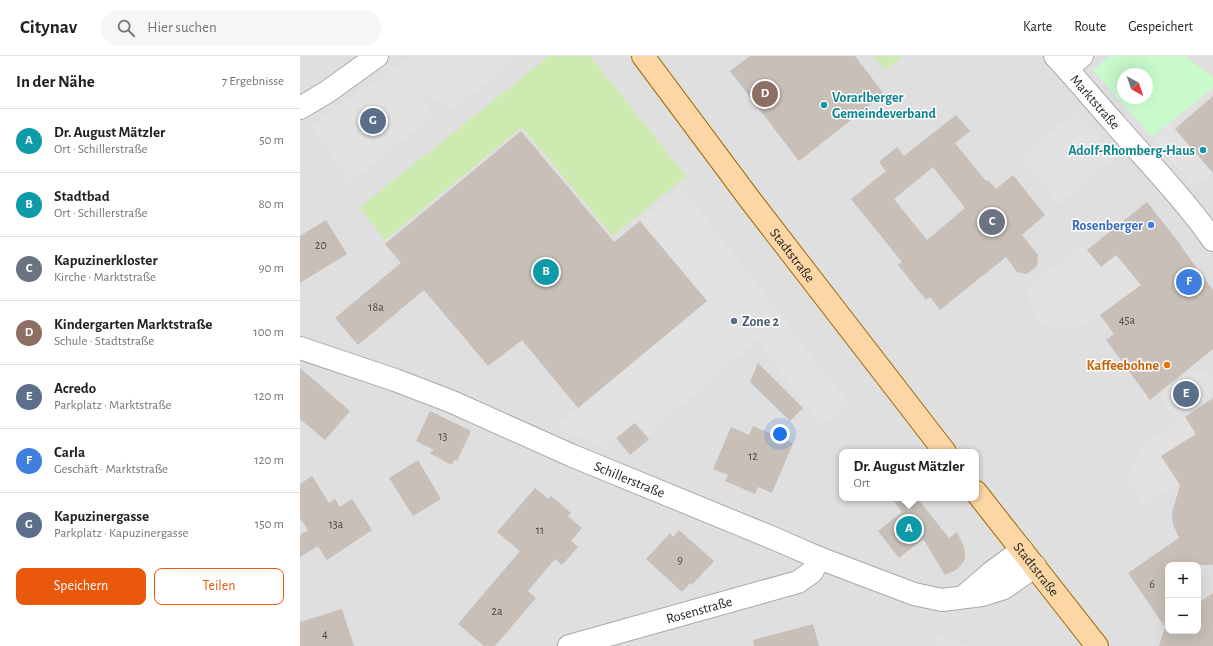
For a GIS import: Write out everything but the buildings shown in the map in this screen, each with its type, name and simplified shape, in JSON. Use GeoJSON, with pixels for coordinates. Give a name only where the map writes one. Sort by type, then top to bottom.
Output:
{"type":"FeatureCollection","features":[{"type":"Feature","properties":{"kind":"main road","name":"Stadtstraße"},"geometry":{"type":"LineString","coordinates":[[643,56],[751,201],[943,449]]}},
{"type":"Feature","properties":{"kind":"main road","name":"Stadtstraße"},"geometry":{"type":"LineString","coordinates":[[979,496],[1097,646]]}},
{"type":"Feature","properties":{"kind":"street"},"geometry":{"type":"LineString","coordinates":[[300,108],[328,92],[377,56]]}},
{"type":"Feature","properties":{"kind":"street","name":"Marktstraße"},"geometry":{"type":"LineString","coordinates":[[1068,60],[1087,92],[1178,196],[1213,240]]}},
{"type":"Feature","properties":{"kind":"street","name":"Schillerstraße"},"geometry":{"type":"LineString","coordinates":[[300,348],[395,380],[450,401],[574,456],[819,558],[914,594],[942,600],[982,595],[1004,588],[1028,558]]}},
{"type":"Feature","properties":{"kind":"street","name":"Rosenstraße"},"geometry":{"type":"LineString","coordinates":[[569,646],[798,582],[812,572],[819,558]]}},
{"type":"Feature","properties":{"kind":"shaded area"},"geometry":{"type":"Polygon","coordinates":[[[300,56],[1213,56],[1213,646],[300,646],[300,56]]]}},
{"type":"Feature","properties":{"kind":"shaded area"},"geometry":{"type":"Polygon","coordinates":[[[412,56],[519,56],[450,112],[441,101],[427,97],[423,100],[435,115],[350,182],[311,126],[412,56]]]}},
{"type":"Feature","properties":{"kind":"shaded area"},"geometry":{"type":"Polygon","coordinates":[[[1077,111],[1115,158],[1059,204],[1020,157],[1077,111]]]}},
{"type":"Feature","properties":{"kind":"shaded area"},"geometry":{"type":"Polygon","coordinates":[[[1169,123],[1212,172],[1194,187],[1152,137],[1169,123]]]}},
{"type":"Feature","properties":{"kind":"shaded area","name":"Zone 2"},"geometry":{"type":"Polygon","coordinates":[[[682,187],[849,404],[821,425],[757,340],[647,436],[635,422],[604,448],[555,427],[707,301],[640,221],[682,187]]]}},
{"type":"Feature","properties":{"kind":"shaded area"},"geometry":{"type":"Polygon","coordinates":[[[1083,245],[1101,267],[1116,254],[1146,281],[1088,322],[1075,327],[1060,330],[1050,328],[1041,323],[1031,309],[1028,285],[1083,245]]]}},
{"type":"Feature","properties":{"kind":"shaded area"},"geometry":{"type":"Polygon","coordinates":[[[1208,371],[1213,379],[1213,393],[1176,419],[1159,395],[1189,372],[1208,371]]]}},
{"type":"Feature","properties":{"kind":"shaded area"},"geometry":{"type":"Polygon","coordinates":[[[1185,417],[1196,434],[1161,457],[1178,482],[1144,505],[1125,477],[1145,443],[1185,417]]]}},
{"type":"Feature","properties":{"kind":"shaded area"},"geometry":{"type":"Polygon","coordinates":[[[934,633],[967,646],[935,646],[934,633]]]}},
{"type":"Feature","properties":{"kind":"green space"},"geometry":{"type":"Polygon","coordinates":[[[549,56],[590,56],[686,176],[613,236],[522,127],[385,240],[359,208],[549,56]]]}},
{"type":"Feature","properties":{"kind":"green space"},"geometry":{"type":"Polygon","coordinates":[[[874,56],[903,56],[885,70],[874,56]]]}},
{"type":"Feature","properties":{"kind":"green space"},"geometry":{"type":"Polygon","coordinates":[[[1109,56],[1185,56],[1213,77],[1213,88],[1152,137],[1123,104],[1153,104],[1153,68],[1117,68],[1117,97],[1093,70],[1109,56]]]}},
{"type":"Feature","properties":{"kind":"place","name":"Kindergarten Marktstraße"},"geometry":{"type":"Point","coordinates":[765,94]}},
{"type":"Feature","properties":{"kind":"place","name":"Vorarlberger Gemeindeverband"},"geometry":{"type":"Point","coordinates":[824,105]}},
{"type":"Feature","properties":{"kind":"place","name":"Kapuzinergasse"},"geometry":{"type":"Point","coordinates":[373,121]}},
{"type":"Feature","properties":{"kind":"place","name":"Adolf-Rhomberg-Haus"},"geometry":{"type":"Point","coordinates":[1203,150]}},
{"type":"Feature","properties":{"kind":"place","name":"Kapuzinerkloster"},"geometry":{"type":"Point","coordinates":[992,222]}},
{"type":"Feature","properties":{"kind":"place","name":"Rosenberger"},"geometry":{"type":"Point","coordinates":[1151,225]}},
{"type":"Feature","properties":{"kind":"place","name":"Stadtbad"},"geometry":{"type":"Point","coordinates":[546,272]}},
{"type":"Feature","properties":{"kind":"place","name":"Carla"},"geometry":{"type":"Point","coordinates":[1189,282]}},
{"type":"Feature","properties":{"kind":"place","name":"Zone 2"},"geometry":{"type":"Point","coordinates":[734,321]}},
{"type":"Feature","properties":{"kind":"place","name":"Kaffeebohne"},"geometry":{"type":"Point","coordinates":[1167,365]}},
{"type":"Feature","properties":{"kind":"place","name":"Acredo"},"geometry":{"type":"Point","coordinates":[1186,394]}},
{"type":"Feature","properties":{"kind":"place","name":"Dr. August Mätzler"},"geometry":{"type":"Point","coordinates":[909,529]}}]}
